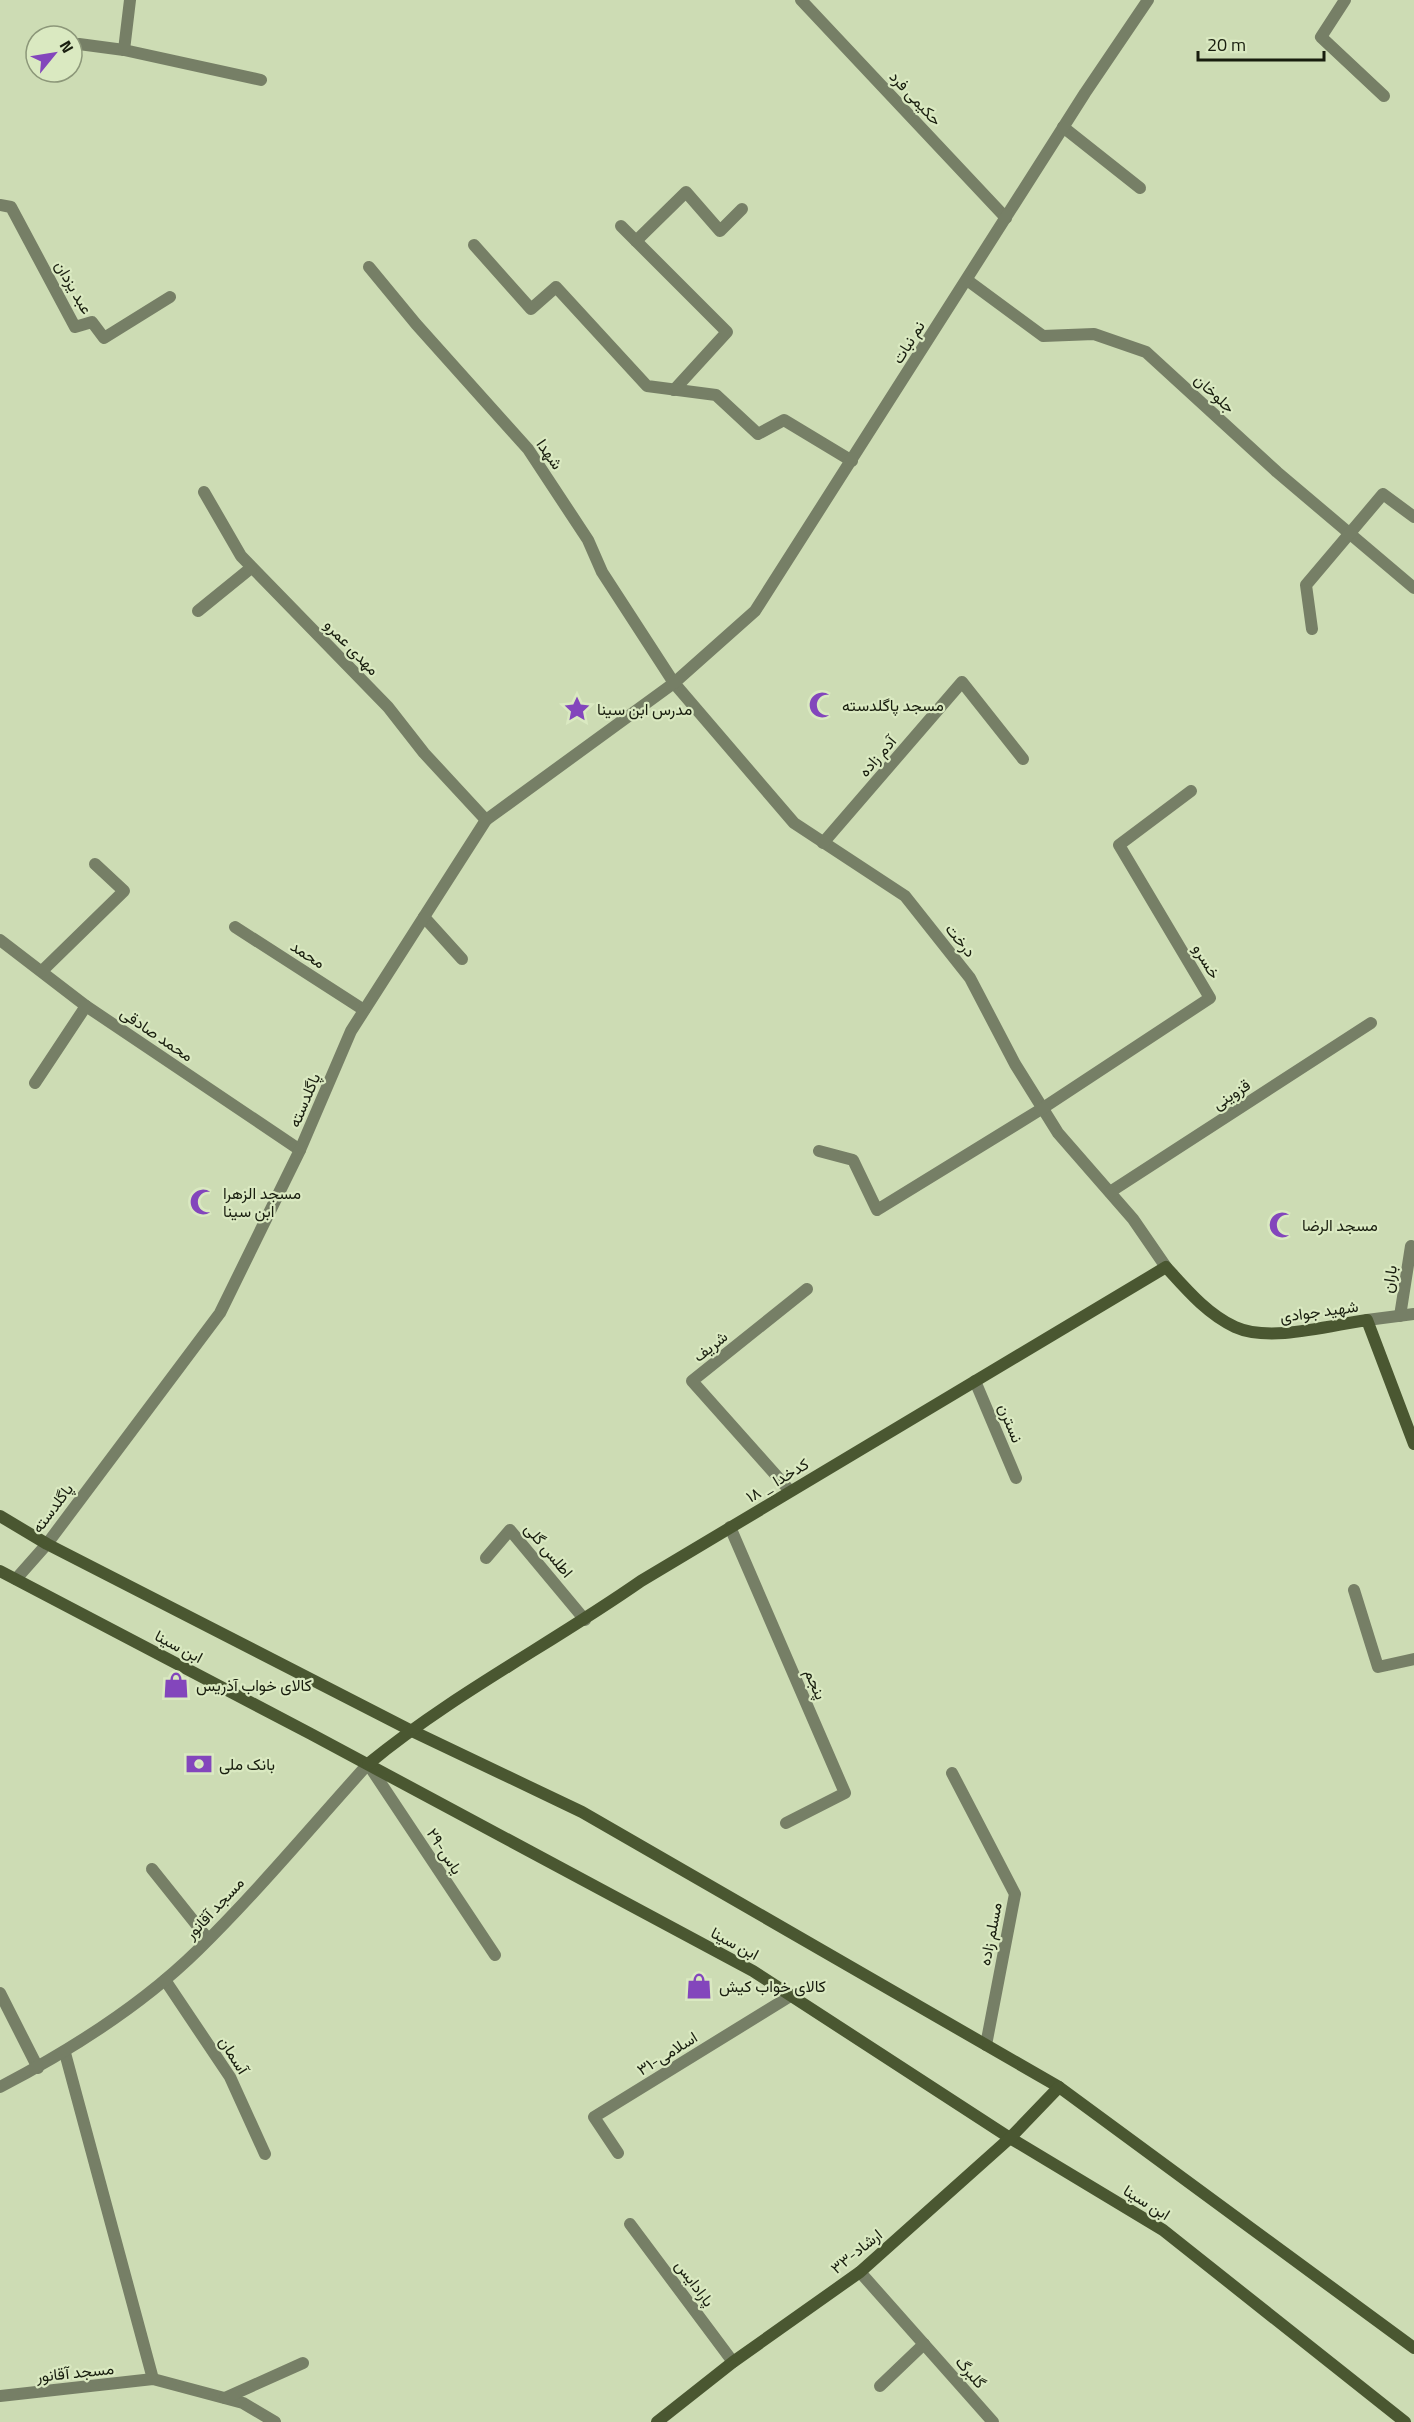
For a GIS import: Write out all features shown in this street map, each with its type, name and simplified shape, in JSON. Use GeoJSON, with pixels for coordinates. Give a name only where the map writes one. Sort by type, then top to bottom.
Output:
{"type":"FeatureCollection","features":[{"type":"Feature","properties":{"kind":"main road","name":"شهید جوادی"},"geometry":{"type":"LineString","coordinates":[[1166,1267],[1198,1302],[1236,1328],[1275,1334],[1367,1320],[1414,1444]]}},
{"type":"Feature","properties":{"kind":"main road","name":"۱۸ _ کدخدا"},"geometry":{"type":"LineString","coordinates":[[368,1764],[410,1730],[585,1620],[641,1581],[1166,1267]]}},
{"type":"Feature","properties":{"kind":"main road","name":"ابن سینا"},"geometry":{"type":"LineString","coordinates":[[0,1516],[47,1544],[410,1730],[582,1812],[986,2044],[1059,2087],[1414,2348]]}},
{"type":"Feature","properties":{"kind":"main road","name":"ابن سینا"},"geometry":{"type":"LineString","coordinates":[[0,1571],[368,1764],[753,1971],[1010,2138],[1163,2230],[1406,2422]]}},
{"type":"Feature","properties":{"kind":"main road","name":"۳۳-ارشاد"},"geometry":{"type":"LineString","coordinates":[[657,2422],[733,2362],[860,2272],[1010,2138],[1059,2087]]}},
{"type":"Feature","properties":{"kind":"street"},"geometry":{"type":"LineString","coordinates":[[124,50],[130,0]]}},
{"type":"Feature","properties":{"kind":"street","name":"حکیمی فرد"},"geometry":{"type":"LineString","coordinates":[[801,0],[1006,218]]}},
{"type":"Feature","properties":{"kind":"street","name":"نم نبات"},"geometry":{"type":"LineString","coordinates":[[674,683],[755,611],[1063,127],[1148,0]]}},
{"type":"Feature","properties":{"kind":"street"},"geometry":{"type":"LineString","coordinates":[[1345,0],[1321,38],[1384,96]]}},
{"type":"Feature","properties":{"kind":"street"},"geometry":{"type":"LineString","coordinates":[[84,45],[124,50],[261,80]]}},
{"type":"Feature","properties":{"kind":"street"},"geometry":{"type":"LineString","coordinates":[[1063,127],[1140,188]]}},
{"type":"Feature","properties":{"kind":"street"},"geometry":{"type":"LineString","coordinates":[[636,241],[686,192],[720,231],[742,209]]}},
{"type":"Feature","properties":{"kind":"street","name":"عبد یزدان"},"geometry":{"type":"LineString","coordinates":[[0,205],[11,207],[75,327],[92,322],[104,338],[170,297]]}},
{"type":"Feature","properties":{"kind":"street"},"geometry":{"type":"LineString","coordinates":[[621,226],[727,332],[674,390]]}},
{"type":"Feature","properties":{"kind":"street"},"geometry":{"type":"LineString","coordinates":[[474,244],[531,309],[556,287],[647,386],[716,395],[758,434],[784,420],[852,461]]}},
{"type":"Feature","properties":{"kind":"street","name":"شهدا"},"geometry":{"type":"LineString","coordinates":[[369,267],[416,324],[528,449],[588,540],[602,572],[674,683]]}},
{"type":"Feature","properties":{"kind":"street","name":"جلوخان"},"geometry":{"type":"LineString","coordinates":[[967,280],[1043,336],[1094,334],[1146,352],[1276,472],[1414,588]]}},
{"type":"Feature","properties":{"kind":"street","name":"مهدی عمرو"},"geometry":{"type":"LineString","coordinates":[[204,492],[241,556],[388,707],[424,753],[486,820]]}},
{"type":"Feature","properties":{"kind":"street"},"geometry":{"type":"LineString","coordinates":[[1312,629],[1306,585],[1383,494],[1414,517]]}},
{"type":"Feature","properties":{"kind":"street"},"geometry":{"type":"LineString","coordinates":[[198,611],[252,567]]}},
{"type":"Feature","properties":{"kind":"street","name":"آدم زاده"},"geometry":{"type":"LineString","coordinates":[[824,843],[962,682],[1023,759]]}},
{"type":"Feature","properties":{"kind":"street","name":"پاگلدسته"},"geometry":{"type":"LineString","coordinates":[[16,1579],[47,1544],[220,1313],[300,1150],[351,1031],[486,820],[674,683]]}},
{"type":"Feature","properties":{"kind":"street","name":"درخت"},"geometry":{"type":"LineString","coordinates":[[674,683],[794,823],[905,896],[970,978],[1015,1064],[1058,1133],[1133,1219],[1166,1267]]}},
{"type":"Feature","properties":{"kind":"street","name":"خسرو"},"geometry":{"type":"LineString","coordinates":[[1043,1108],[1210,998],[1119,845],[1191,791]]}},
{"type":"Feature","properties":{"kind":"street"},"geometry":{"type":"LineString","coordinates":[[42,971],[124,891],[94,864]]}},
{"type":"Feature","properties":{"kind":"street"},"geometry":{"type":"LineString","coordinates":[[424,917],[462,959]]}},
{"type":"Feature","properties":{"kind":"street","name":"محمد"},"geometry":{"type":"LineString","coordinates":[[235,927],[364,1010]]}},
{"type":"Feature","properties":{"kind":"street","name":"محمد صادقی"},"geometry":{"type":"LineString","coordinates":[[0,940],[86,1006],[300,1150]]}},
{"type":"Feature","properties":{"kind":"street"},"geometry":{"type":"LineString","coordinates":[[35,1083],[86,1006]]}},
{"type":"Feature","properties":{"kind":"street","name":"قزوینی"},"geometry":{"type":"LineString","coordinates":[[1110,1192],[1371,1023]]}},
{"type":"Feature","properties":{"kind":"street"},"geometry":{"type":"LineString","coordinates":[[819,1150],[853,1160],[878,1210],[1043,1108]]}},
{"type":"Feature","properties":{"kind":"street","name":"باران"},"geometry":{"type":"LineString","coordinates":[[1400,1316],[1411,1246]]}},
{"type":"Feature","properties":{"kind":"street","name":"شریف"},"geometry":{"type":"LineString","coordinates":[[790,1491],[692,1381],[807,1289]]}},
{"type":"Feature","properties":{"kind":"street"},"geometry":{"type":"LineString","coordinates":[[1367,1320],[1414,1314]]}},
{"type":"Feature","properties":{"kind":"street","name":"نسترن"},"geometry":{"type":"LineString","coordinates":[[975,1381],[1016,1478]]}},
{"type":"Feature","properties":{"kind":"street","name":"پنجم"},"geometry":{"type":"LineString","coordinates":[[730,1527],[845,1793],[786,1823]]}},
{"type":"Feature","properties":{"kind":"street","name":"اطلس گلی"},"geometry":{"type":"LineString","coordinates":[[486,1558],[510,1530],[585,1620]]}},
{"type":"Feature","properties":{"kind":"street"},"geometry":{"type":"LineString","coordinates":[[1354,1590],[1378,1667],[1414,1659]]}},
{"type":"Feature","properties":{"kind":"street","name":"مسجد آقانور"},"geometry":{"type":"LineString","coordinates":[[0,2087],[65,2053],[165,1980],[208,1939],[368,1764]]}},
{"type":"Feature","properties":{"kind":"street","name":"۲۹-یاس"},"geometry":{"type":"LineString","coordinates":[[368,1764],[495,1955]]}},
{"type":"Feature","properties":{"kind":"street","name":"مسلم زاده"},"geometry":{"type":"LineString","coordinates":[[952,1773],[1015,1894],[986,2044]]}},
{"type":"Feature","properties":{"kind":"street"},"geometry":{"type":"LineString","coordinates":[[152,1869],[208,1939]]}},
{"type":"Feature","properties":{"kind":"street","name":"آسمان"},"geometry":{"type":"LineString","coordinates":[[165,1980],[230,2077],[265,2154]]}},
{"type":"Feature","properties":{"kind":"street"},"geometry":{"type":"LineString","coordinates":[[0,1994],[38,2068]]}},
{"type":"Feature","properties":{"kind":"street","name":"۳۱-اسلامی"},"geometry":{"type":"LineString","coordinates":[[618,2153],[594,2117],[792,1995]]}},
{"type":"Feature","properties":{"kind":"street"},"geometry":{"type":"LineString","coordinates":[[65,2053],[153,2379]]}},
{"type":"Feature","properties":{"kind":"street","name":"پارادایس"},"geometry":{"type":"LineString","coordinates":[[630,2224],[733,2362]]}},
{"type":"Feature","properties":{"kind":"street","name":"گلبرگ"},"geometry":{"type":"LineString","coordinates":[[860,2272],[993,2422]]}},
{"type":"Feature","properties":{"kind":"street"},"geometry":{"type":"LineString","coordinates":[[880,2386],[924,2344]]}},
{"type":"Feature","properties":{"kind":"street"},"geometry":{"type":"LineString","coordinates":[[225,2398],[303,2363]]}},
{"type":"Feature","properties":{"kind":"street","name":"مسجد آقانور"},"geometry":{"type":"LineString","coordinates":[[0,2396],[153,2379],[243,2403],[275,2422]]}},
{"type":"Feature","properties":{"kind":"place","name":"مسجد پاگلدسته"},"geometry":{"type":"Point","coordinates":[822,705]}},
{"type":"Feature","properties":{"kind":"place","name":"مدرس ابن سینا"},"geometry":{"type":"Point","coordinates":[577,709]}},
{"type":"Feature","properties":{"kind":"place","name":"مسجد الزهرا ابن سینا"},"geometry":{"type":"Point","coordinates":[203,1202]}},
{"type":"Feature","properties":{"kind":"place","name":"مسجد الرضا"},"geometry":{"type":"Point","coordinates":[1282,1225]}},
{"type":"Feature","properties":{"kind":"place","name":"کالای خواب آذریس"},"geometry":{"type":"Point","coordinates":[176,1685]}},
{"type":"Feature","properties":{"kind":"place","name":"بانک ملی"},"geometry":{"type":"Point","coordinates":[199,1764]}},
{"type":"Feature","properties":{"kind":"place","name":"کالای خواب کیش"},"geometry":{"type":"Point","coordinates":[699,1986]}}]}
